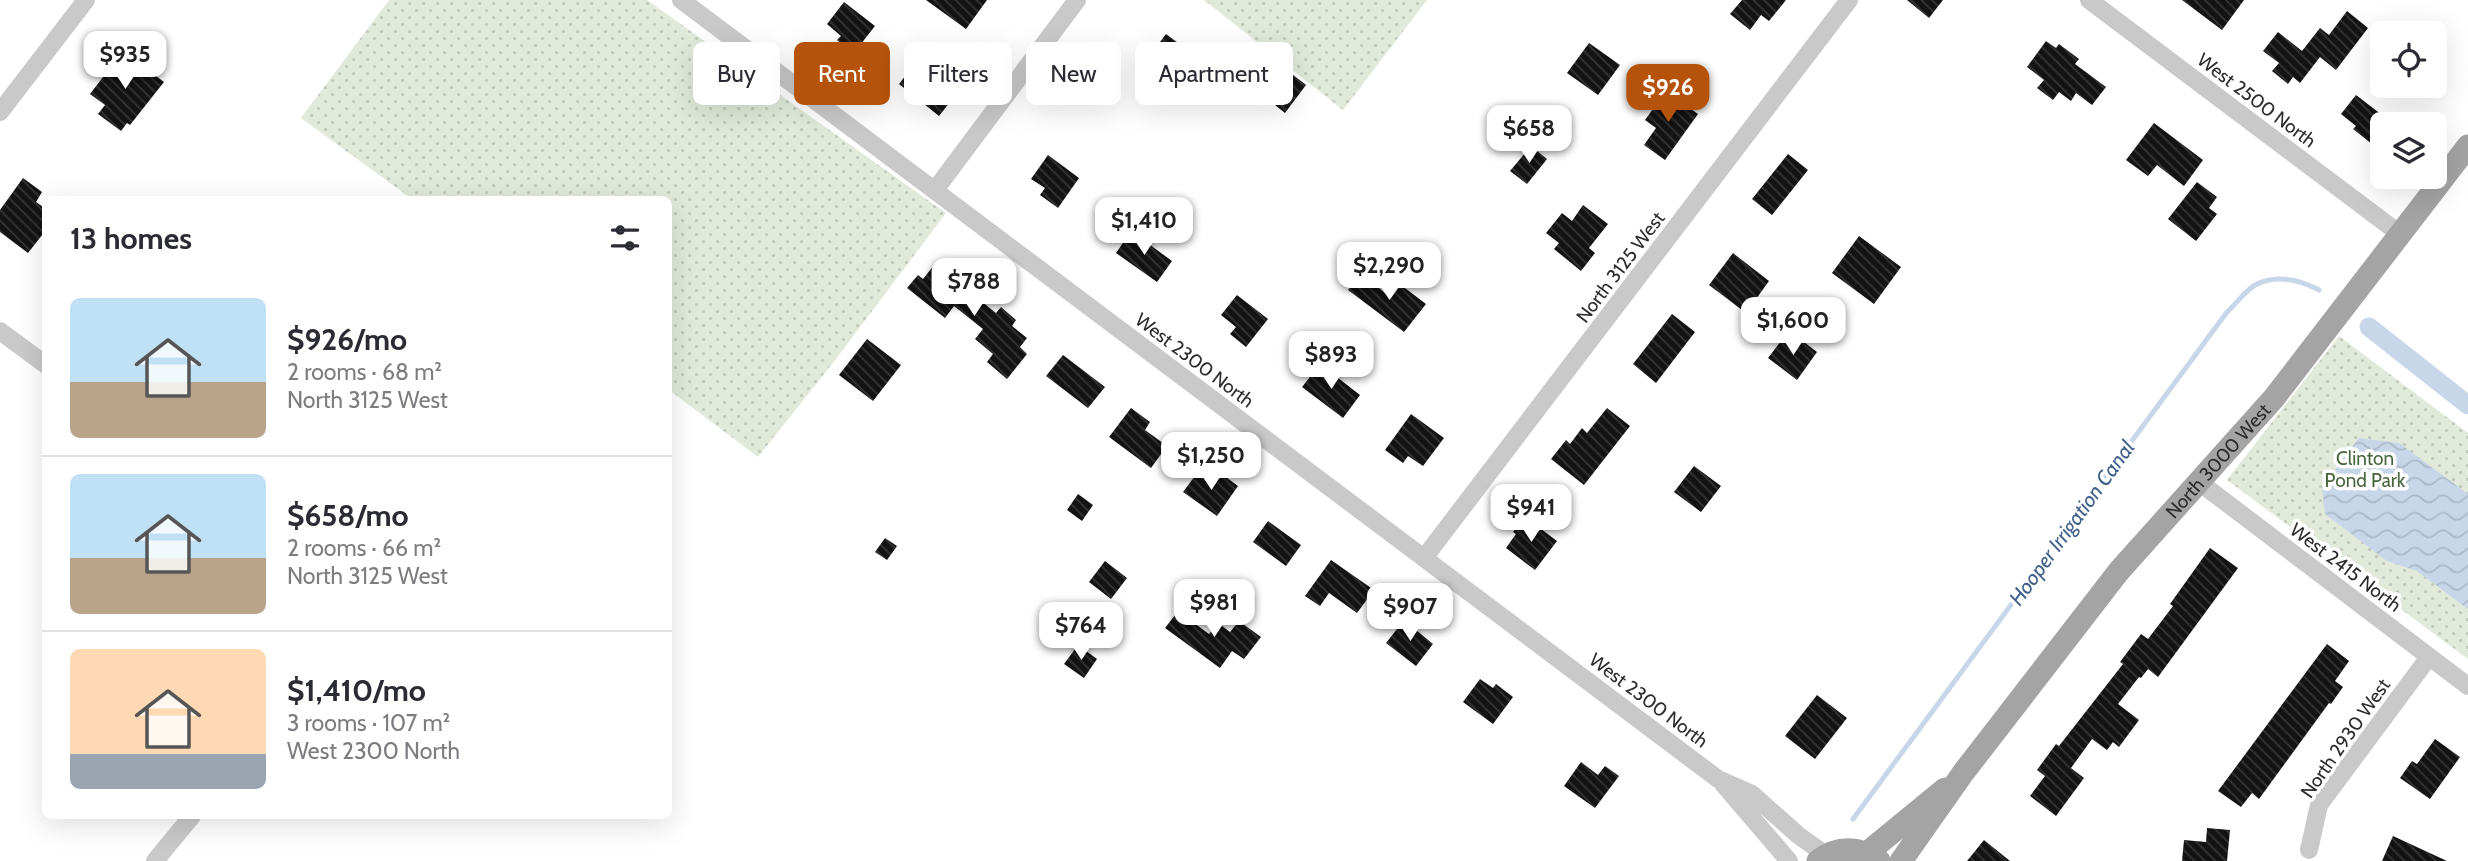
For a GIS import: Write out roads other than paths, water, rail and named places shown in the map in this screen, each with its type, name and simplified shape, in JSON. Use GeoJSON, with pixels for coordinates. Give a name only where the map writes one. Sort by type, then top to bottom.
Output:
{"type":"FeatureCollection","features":[{"type":"Feature","properties":{"kind":"main road","name":"North 3000 West"},"geometry":{"type":"LineString","coordinates":[[1901,861],[1963,774],[2119,571],[2274,398],[2468,146]]}},
{"type":"Feature","properties":{"kind":"main road","name":"North 3000 West"},"geometry":{"type":"LineString","coordinates":[[1873,857],[1963,774]]}},
{"type":"Feature","properties":{"kind":"main road"},"geometry":{"type":"LineString","coordinates":[[1822,858],[1839,850],[1853,849],[1873,857]]}},
{"type":"Feature","properties":{"kind":"street"},"geometry":{"type":"LineString","coordinates":[[0,112],[86,0]]}},
{"type":"Feature","properties":{"kind":"street","name":"West 2300 North"},"geometry":{"type":"LineString","coordinates":[[681,0],[1718,779],[1789,861]]}},
{"type":"Feature","properties":{"kind":"street"},"geometry":{"type":"LineString","coordinates":[[935,190],[1077,0]]}},
{"type":"Feature","properties":{"kind":"street","name":"North 3125 West"},"geometry":{"type":"LineString","coordinates":[[1424,558],[1849,0]]}},
{"type":"Feature","properties":{"kind":"street","name":"West 2500 North"},"geometry":{"type":"LineString","coordinates":[[2089,0],[2400,234]]}},
{"type":"Feature","properties":{"kind":"street"},"geometry":{"type":"LineString","coordinates":[[0,331],[42,362]]}},
{"type":"Feature","properties":{"kind":"street","name":"West 2415 North"},"geometry":{"type":"LineString","coordinates":[[2199,482],[2468,686]]}},
{"type":"Feature","properties":{"kind":"street","name":"North 2930 West"},"geometry":{"type":"LineString","coordinates":[[2309,850],[2319,804],[2429,657]]}},
{"type":"Feature","properties":{"kind":"street","name":"West 2300 North"},"geometry":{"type":"LineString","coordinates":[[1718,779],[1752,794],[1822,858]]}},
{"type":"Feature","properties":{"kind":"street"},"geometry":{"type":"LineString","coordinates":[[155,861],[190,819]]}},
{"type":"Feature","properties":{"kind":"water"},"geometry":{"type":"Polygon","coordinates":[[[2359,438],[2399,443],[2468,494],[2468,609],[2417,571],[2387,561],[2325,514],[2322,487],[2359,438]]]}},
{"type":"Feature","properties":{"kind":"waterway","name":"Hooper Irrigation Canal"},"geometry":{"type":"LineString","coordinates":[[1853,819],[2227,312],[2255,285],[2271,280],[2304,283],[2319,290]]}},
{"type":"Feature","properties":{"kind":"waterway","name":"Hooper Irrigation Canal"},"geometry":{"type":"LineString","coordinates":[[2369,327],[2468,405]]}},
{"type":"Feature","properties":{"kind":"park label","name":"Clinton Pond Park"},"geometry":{"type":"Point","coordinates":[2365,469]}}]}
